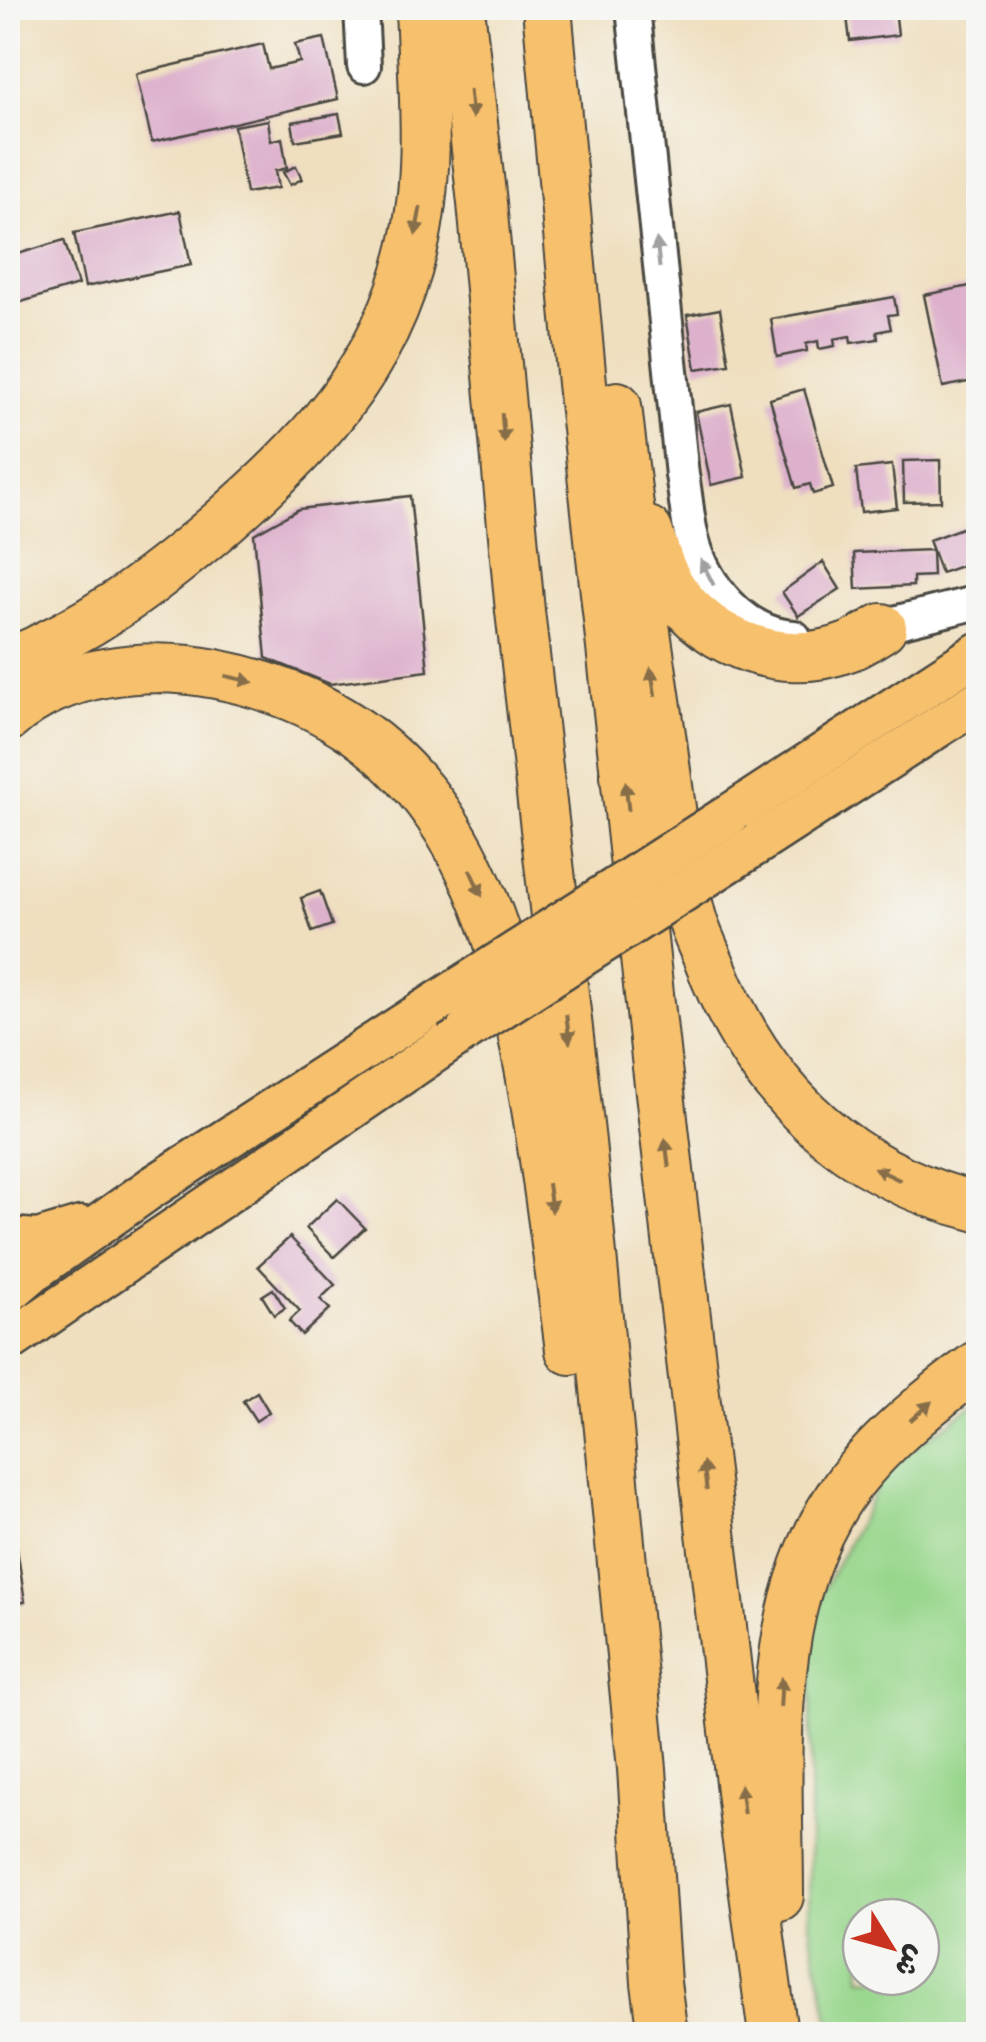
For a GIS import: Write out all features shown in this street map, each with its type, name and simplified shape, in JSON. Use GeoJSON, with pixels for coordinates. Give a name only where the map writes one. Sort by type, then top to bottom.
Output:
{"type":"FeatureCollection","features":[{"type":"Feature","properties":{"kind":"highway"},"geometry":{"type":"LineString","coordinates":[[8,663],[80,630],[152,583],[278,474],[332,415],[371,359],[402,288],[420,213],[425,174],[420,8]]}},
{"type":"Feature","properties":{"kind":"highway"},"geometry":{"type":"LineString","coordinates":[[460,8],[520,611],[582,1142],[642,1769],[656,1983]]}},
{"type":"Feature","properties":{"kind":"highway"},"geometry":{"type":"LineString","coordinates":[[547,8],[582,382],[653,1029],[746,1834],[773,2034]]}},
{"type":"Feature","properties":{"kind":"highway"},"geometry":{"type":"LineString","coordinates":[[560,133],[597,238],[648,649],[691,916],[720,990],[742,1032],[788,1097],[870,1165],[932,1196],[978,1207]]}},
{"type":"Feature","properties":{"kind":"highway"},"geometry":{"type":"LineString","coordinates":[[624,466],[664,575],[683,604],[718,634],[760,654],[804,655],[847,648],[882,628]]}},
{"type":"Feature","properties":{"kind":"highway"},"geometry":{"type":"LineString","coordinates":[[8,718],[44,692],[80,678],[112,672],[175,670],[239,678],[270,688],[327,712],[374,744],[418,787],[455,840],[480,890],[504,954],[524,1038],[572,1364],[610,1704],[662,2034]]}},
{"type":"Feature","properties":{"kind":"highway"},"geometry":{"type":"LineString","coordinates":[[781,2034],[778,1761],[782,1662],[796,1590],[820,1530],[850,1482],[916,1414],[978,1365]]}},
{"type":"Feature","properties":{"kind":"main road"},"geometry":{"type":"LineString","coordinates":[[8,1293],[108,1218],[238,1129],[978,653]]}},
{"type":"Feature","properties":{"kind":"main road"},"geometry":{"type":"LineString","coordinates":[[8,1342],[467,1030],[978,701]]}},
{"type":"Feature","properties":{"kind":"main road"},"geometry":{"type":"LineString","coordinates":[[8,1238],[38,1240],[108,1218]]}},
{"type":"Feature","properties":{"kind":"street"},"geometry":{"type":"LineString","coordinates":[[360,8],[364,66]]}},
{"type":"Feature","properties":{"kind":"street"},"geometry":{"type":"LineString","coordinates":[[632,8],[682,476],[693,540],[713,586],[738,613],[775,636],[801,638],[882,628],[978,602]]}},
{"type":"Feature","properties":{"kind":"green space"},"geometry":{"type":"Polygon","coordinates":[[[978,1403],[978,2034],[832,2034],[809,1924],[812,1612],[889,1465],[978,1403]]]}},
{"type":"Feature","properties":{"kind":"building"},"geometry":{"type":"Polygon","coordinates":[[[846,8],[895,8],[898,35],[850,41],[846,8]]]}},
{"type":"Feature","properties":{"kind":"building"},"geometry":{"type":"Polygon","coordinates":[[[324,38],[338,99],[152,142],[136,74],[263,44],[269,69],[300,62],[295,44],[324,38]]]}},
{"type":"Feature","properties":{"kind":"building"},"geometry":{"type":"Polygon","coordinates":[[[339,114],[343,133],[295,141],[292,122],[339,114]]]}},
{"type":"Feature","properties":{"kind":"building"},"geometry":{"type":"Polygon","coordinates":[[[268,120],[271,141],[282,138],[287,168],[275,171],[278,188],[246,193],[234,126],[268,120]]]}},
{"type":"Feature","properties":{"kind":"building"},"geometry":{"type":"Polygon","coordinates":[[[296,166],[302,179],[290,185],[283,172],[296,166]]]}},
{"type":"Feature","properties":{"kind":"building"},"geometry":{"type":"Polygon","coordinates":[[[180,211],[191,265],[85,287],[74,233],[180,211]]]}},
{"type":"Feature","properties":{"kind":"building"},"geometry":{"type":"Polygon","coordinates":[[[64,240],[78,285],[8,306],[8,257],[64,240]]]}},
{"type":"Feature","properties":{"kind":"building"},"geometry":{"type":"Polygon","coordinates":[[[970,286],[978,329],[978,380],[943,387],[924,295],[970,286]]]}},
{"type":"Feature","properties":{"kind":"building"},"geometry":{"type":"Polygon","coordinates":[[[894,297],[897,314],[888,315],[891,329],[877,332],[878,339],[851,343],[850,336],[834,339],[835,346],[819,349],[818,341],[806,344],[807,351],[777,357],[771,319],[894,297]]]}},
{"type":"Feature","properties":{"kind":"building"},"geometry":{"type":"Polygon","coordinates":[[[720,309],[729,364],[696,369],[687,315],[720,309]]]}},
{"type":"Feature","properties":{"kind":"building"},"geometry":{"type":"Polygon","coordinates":[[[804,389],[833,488],[813,494],[810,484],[796,488],[770,399],[804,389]]]}},
{"type":"Feature","properties":{"kind":"building"},"geometry":{"type":"Polygon","coordinates":[[[731,404],[746,477],[711,485],[696,412],[731,404]]]}},
{"type":"Feature","properties":{"kind":"building"},"geometry":{"type":"Polygon","coordinates":[[[940,460],[941,501],[904,502],[903,461],[940,460]]]}},
{"type":"Feature","properties":{"kind":"building"},"geometry":{"type":"Polygon","coordinates":[[[892,465],[897,508],[861,512],[856,469],[892,465]]]}},
{"type":"Feature","properties":{"kind":"building"},"geometry":{"type":"Polygon","coordinates":[[[410,496],[428,671],[330,684],[266,658],[254,534],[299,509],[410,496]]]}},
{"type":"Feature","properties":{"kind":"building"},"geometry":{"type":"Polygon","coordinates":[[[978,522],[978,560],[941,573],[929,540],[978,522]]]}},
{"type":"Feature","properties":{"kind":"building"},"geometry":{"type":"Polygon","coordinates":[[[932,550],[933,576],[913,577],[913,586],[856,589],[854,553],[932,550]]]}},
{"type":"Feature","properties":{"kind":"building"},"geometry":{"type":"Polygon","coordinates":[[[823,562],[840,589],[798,616],[782,592],[823,562]]]}},
{"type":"Feature","properties":{"kind":"building"},"geometry":{"type":"Polygon","coordinates":[[[320,891],[332,925],[312,932],[301,898],[320,891]]]}},
{"type":"Feature","properties":{"kind":"building"},"geometry":{"type":"Polygon","coordinates":[[[337,1199],[365,1228],[334,1257],[306,1228],[337,1199]]]}},
{"type":"Feature","properties":{"kind":"building"},"geometry":{"type":"Polygon","coordinates":[[[290,1237],[335,1285],[320,1299],[330,1309],[302,1335],[289,1321],[300,1311],[258,1266],[290,1237]]]}},
{"type":"Feature","properties":{"kind":"building"},"geometry":{"type":"Polygon","coordinates":[[[273,1289],[285,1308],[274,1315],[262,1296],[273,1289]]]}},
{"type":"Feature","properties":{"kind":"building"},"geometry":{"type":"Polygon","coordinates":[[[257,1392],[269,1412],[256,1421],[243,1401],[257,1392]]]}},
{"type":"Feature","properties":{"kind":"building"},"geometry":{"type":"Polygon","coordinates":[[[8,1488],[25,1602],[8,1604],[8,1488]]]}}]}
